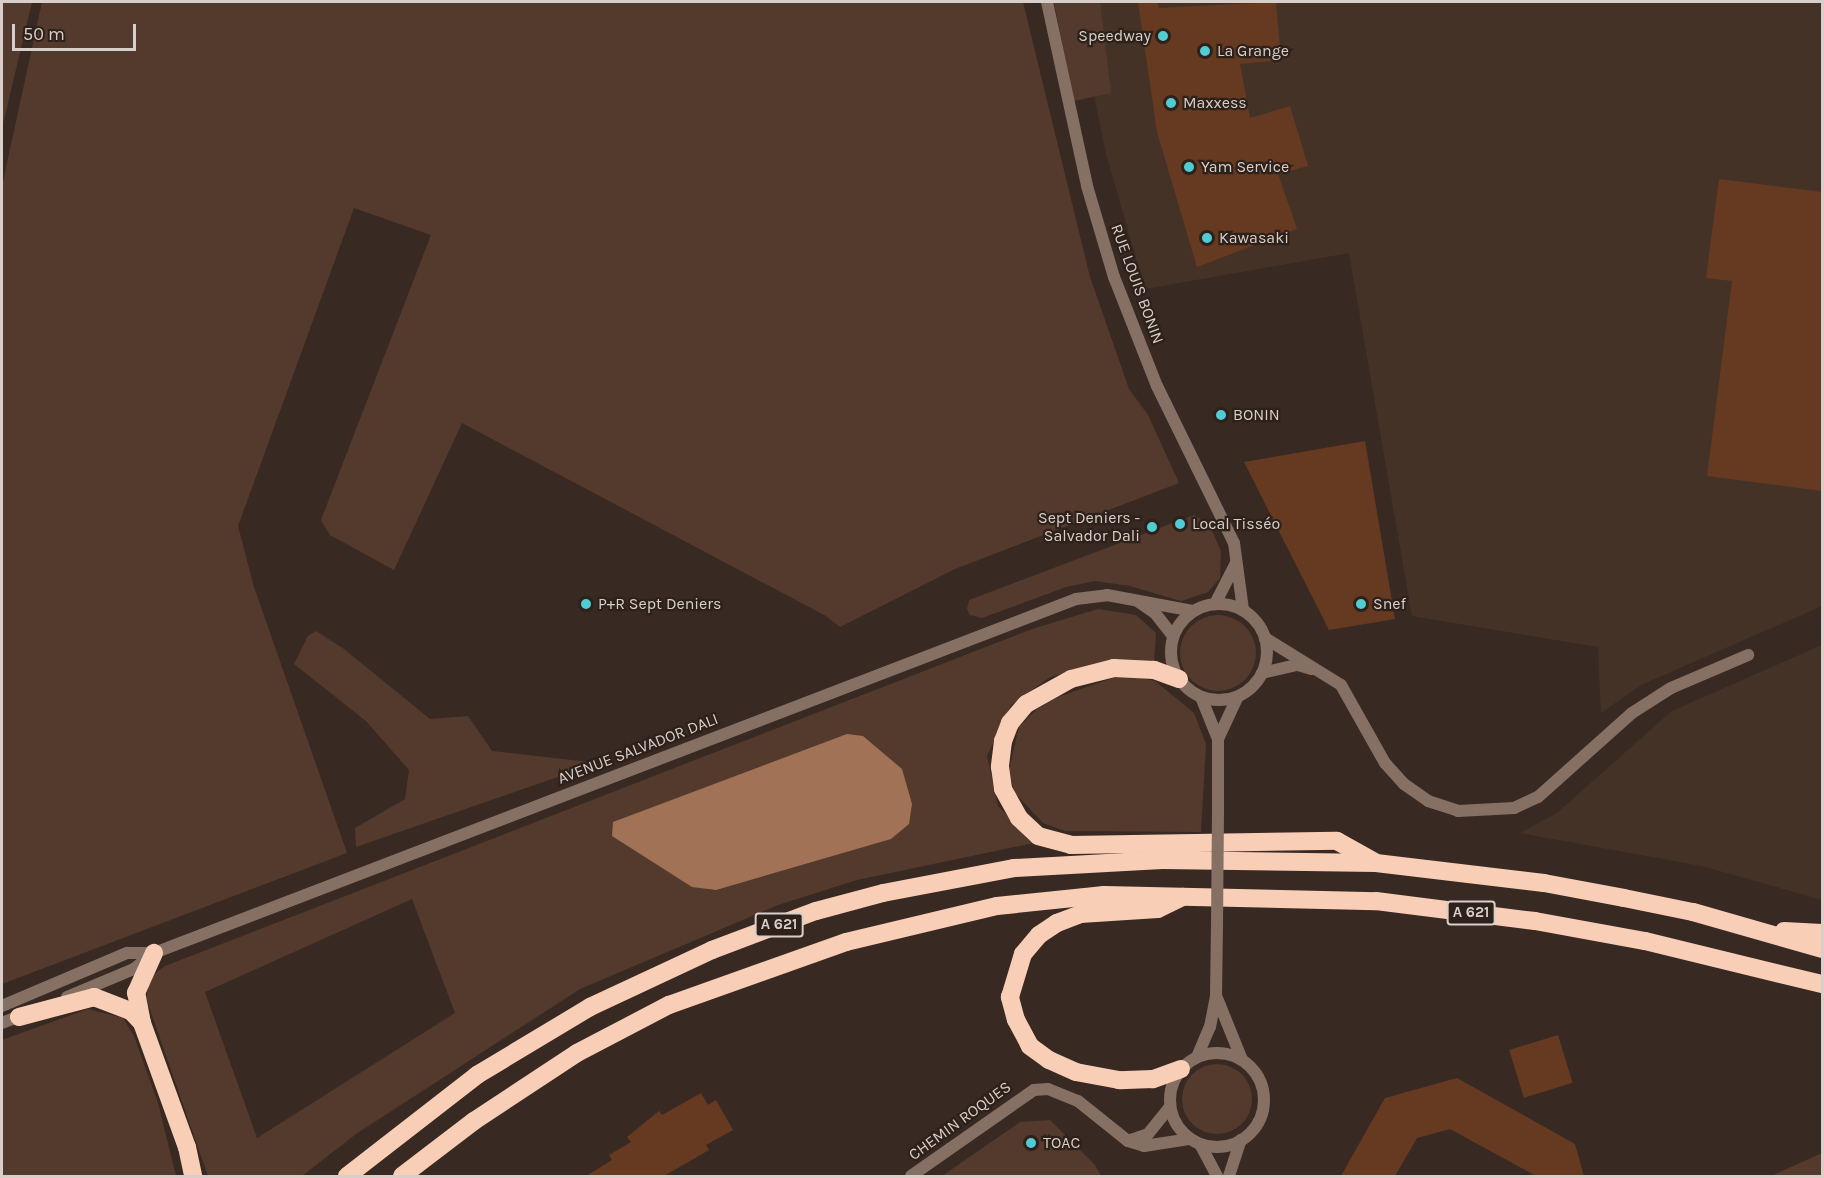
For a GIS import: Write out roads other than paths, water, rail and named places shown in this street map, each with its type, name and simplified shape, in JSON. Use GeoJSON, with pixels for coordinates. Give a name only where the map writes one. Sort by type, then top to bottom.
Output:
{"type":"FeatureCollection","features":[{"type":"Feature","properties":{"kind":"highway"},"geometry":{"type":"LineString","coordinates":[[1179,679],[1155,669],[1114,668],[1071,679],[1026,704],[1010,723],[1003,741],[1000,767],[1003,789],[1019,818],[1038,836],[1071,845],[1337,841],[1376,863]]}},
{"type":"Feature","properties":{"kind":"highway","name":"A 621"},"geometry":{"type":"LineString","coordinates":[[347,1176],[477,1075],[590,1007],[712,950],[816,911],[883,893],[1014,868],[1162,860],[1376,863],[1544,883],[1693,912],[1822,949]]}},
{"type":"Feature","properties":{"kind":"highway","name":"A 621"},"geometry":{"type":"LineString","coordinates":[[402,1176],[474,1121],[576,1053],[669,1005],[763,969],[909,925],[997,906],[1104,895],[1376,901],[1535,921],[1752,966],[1822,984]]}},
{"type":"Feature","properties":{"kind":"highway"},"geometry":{"type":"LineString","coordinates":[[1181,1069],[1153,1079],[1119,1080],[1076,1072],[1049,1060],[1030,1046],[1016,1020],[1010,997],[1023,954],[1038,935],[1057,923],[1080,914],[1158,909],[1186,896]]}},
{"type":"Feature","properties":{"kind":"highway"},"geometry":{"type":"LineString","coordinates":[[1761,930],[1822,933]]}},
{"type":"Feature","properties":{"kind":"highway"},"geometry":{"type":"LineString","coordinates":[[154,953],[136,993],[142,1023],[187,1147],[193,1176]]}},
{"type":"Feature","properties":{"kind":"highway"},"geometry":{"type":"LineString","coordinates":[[1752,966],[1822,992]]}},
{"type":"Feature","properties":{"kind":"highway"},"geometry":{"type":"LineString","coordinates":[[19,1017],[94,996],[131,1011],[142,1023]]}},
{"type":"Feature","properties":{"kind":"street","name":"RUE LOUIS BONIN"},"geometry":{"type":"LineString","coordinates":[[1047,2],[1087,186],[1114,277],[1157,386],[1227,524],[1243,610]]}},
{"type":"Feature","properties":{"kind":"street"},"geometry":{"type":"LineString","coordinates":[[1215,603],[1236,563]]}},
{"type":"Feature","properties":{"kind":"street","name":"AVENUE SALVADOR DALI"},"geometry":{"type":"LineString","coordinates":[[2,1023],[134,969],[154,953],[1076,599],[1107,595],[1193,611]]}},
{"type":"Feature","properties":{"kind":"street","name":"AVENUE SALVADOR DALI"},"geometry":{"type":"LineString","coordinates":[[1138,601],[1155,613],[1173,636]]}},
{"type":"Feature","properties":{"kind":"street"},"geometry":{"type":"LineString","coordinates":[[1197,1057],[1210,1027],[1216,996],[1218,739],[1201,697],[1179,679],[1170,656],[1173,636],[1193,611],[1215,603],[1243,610],[1257,622],[1265,638],[1267,656],[1262,673],[1252,687],[1238,696],[1220,700],[1201,697]]}},
{"type":"Feature","properties":{"kind":"street"},"geometry":{"type":"LineString","coordinates":[[1265,638],[1327,673],[1341,685],[1385,763],[1404,784],[1428,801],[1458,811],[1486,812],[1514,808],[1538,797],[1632,713],[1671,688],[1748,656]]}},
{"type":"Feature","properties":{"kind":"street"},"geometry":{"type":"LineString","coordinates":[[1262,673],[1298,665],[1327,673]]}},
{"type":"Feature","properties":{"kind":"street"},"geometry":{"type":"LineString","coordinates":[[1218,739],[1238,696]]}},
{"type":"Feature","properties":{"kind":"street","name":"AVENUE SALVADOR DALI"},"geometry":{"type":"LineString","coordinates":[[2,1006],[127,953],[154,953]]}},
{"type":"Feature","properties":{"kind":"street"},"geometry":{"type":"LineString","coordinates":[[1128,1141],[1144,1146],[1195,1142],[1214,1147],[1241,1140],[1256,1126],[1264,1101],[1258,1077],[1242,1060],[1216,996]]}},
{"type":"Feature","properties":{"kind":"street"},"geometry":{"type":"LineString","coordinates":[[1217,1176],[1195,1142],[1180,1130],[1170,1107],[1171,1087],[1181,1069],[1197,1057],[1220,1053],[1242,1060]]}},
{"type":"Feature","properties":{"kind":"street","name":"CHEMIN ROQUES"},"geometry":{"type":"LineString","coordinates":[[911,1176],[1034,1090],[1048,1089],[1078,1101],[1128,1141]]}},
{"type":"Feature","properties":{"kind":"street"},"geometry":{"type":"LineString","coordinates":[[1128,1141],[1148,1134],[1170,1107]]}},
{"type":"Feature","properties":{"kind":"street"},"geometry":{"type":"LineString","coordinates":[[1229,1176],[1241,1140]]}},
{"type":"Feature","properties":{"kind":"place","name":"Speedway"},"geometry":{"type":"Point","coordinates":[1163,36]}},
{"type":"Feature","properties":{"kind":"place","name":"La Grange"},"geometry":{"type":"Point","coordinates":[1205,51]}},
{"type":"Feature","properties":{"kind":"place","name":"Maxxess"},"geometry":{"type":"Point","coordinates":[1171,103]}},
{"type":"Feature","properties":{"kind":"place","name":"Yam Service"},"geometry":{"type":"Point","coordinates":[1189,167]}},
{"type":"Feature","properties":{"kind":"place","name":"Kawasaki"},"geometry":{"type":"Point","coordinates":[1207,238]}},
{"type":"Feature","properties":{"kind":"place","name":"BONIN"},"geometry":{"type":"Point","coordinates":[1221,415]}},
{"type":"Feature","properties":{"kind":"place","name":"Local Tisséo"},"geometry":{"type":"Point","coordinates":[1180,524]}},
{"type":"Feature","properties":{"kind":"place","name":"Sept Deniers - Salvador Dali"},"geometry":{"type":"Point","coordinates":[1152,527]}},
{"type":"Feature","properties":{"kind":"place","name":"P+R Sept Deniers"},"geometry":{"type":"Point","coordinates":[586,604]}},
{"type":"Feature","properties":{"kind":"place","name":"Snef"},"geometry":{"type":"Point","coordinates":[1361,604]}},
{"type":"Feature","properties":{"kind":"place","name":"TOAC"},"geometry":{"type":"Point","coordinates":[1031,1143]}}]}
